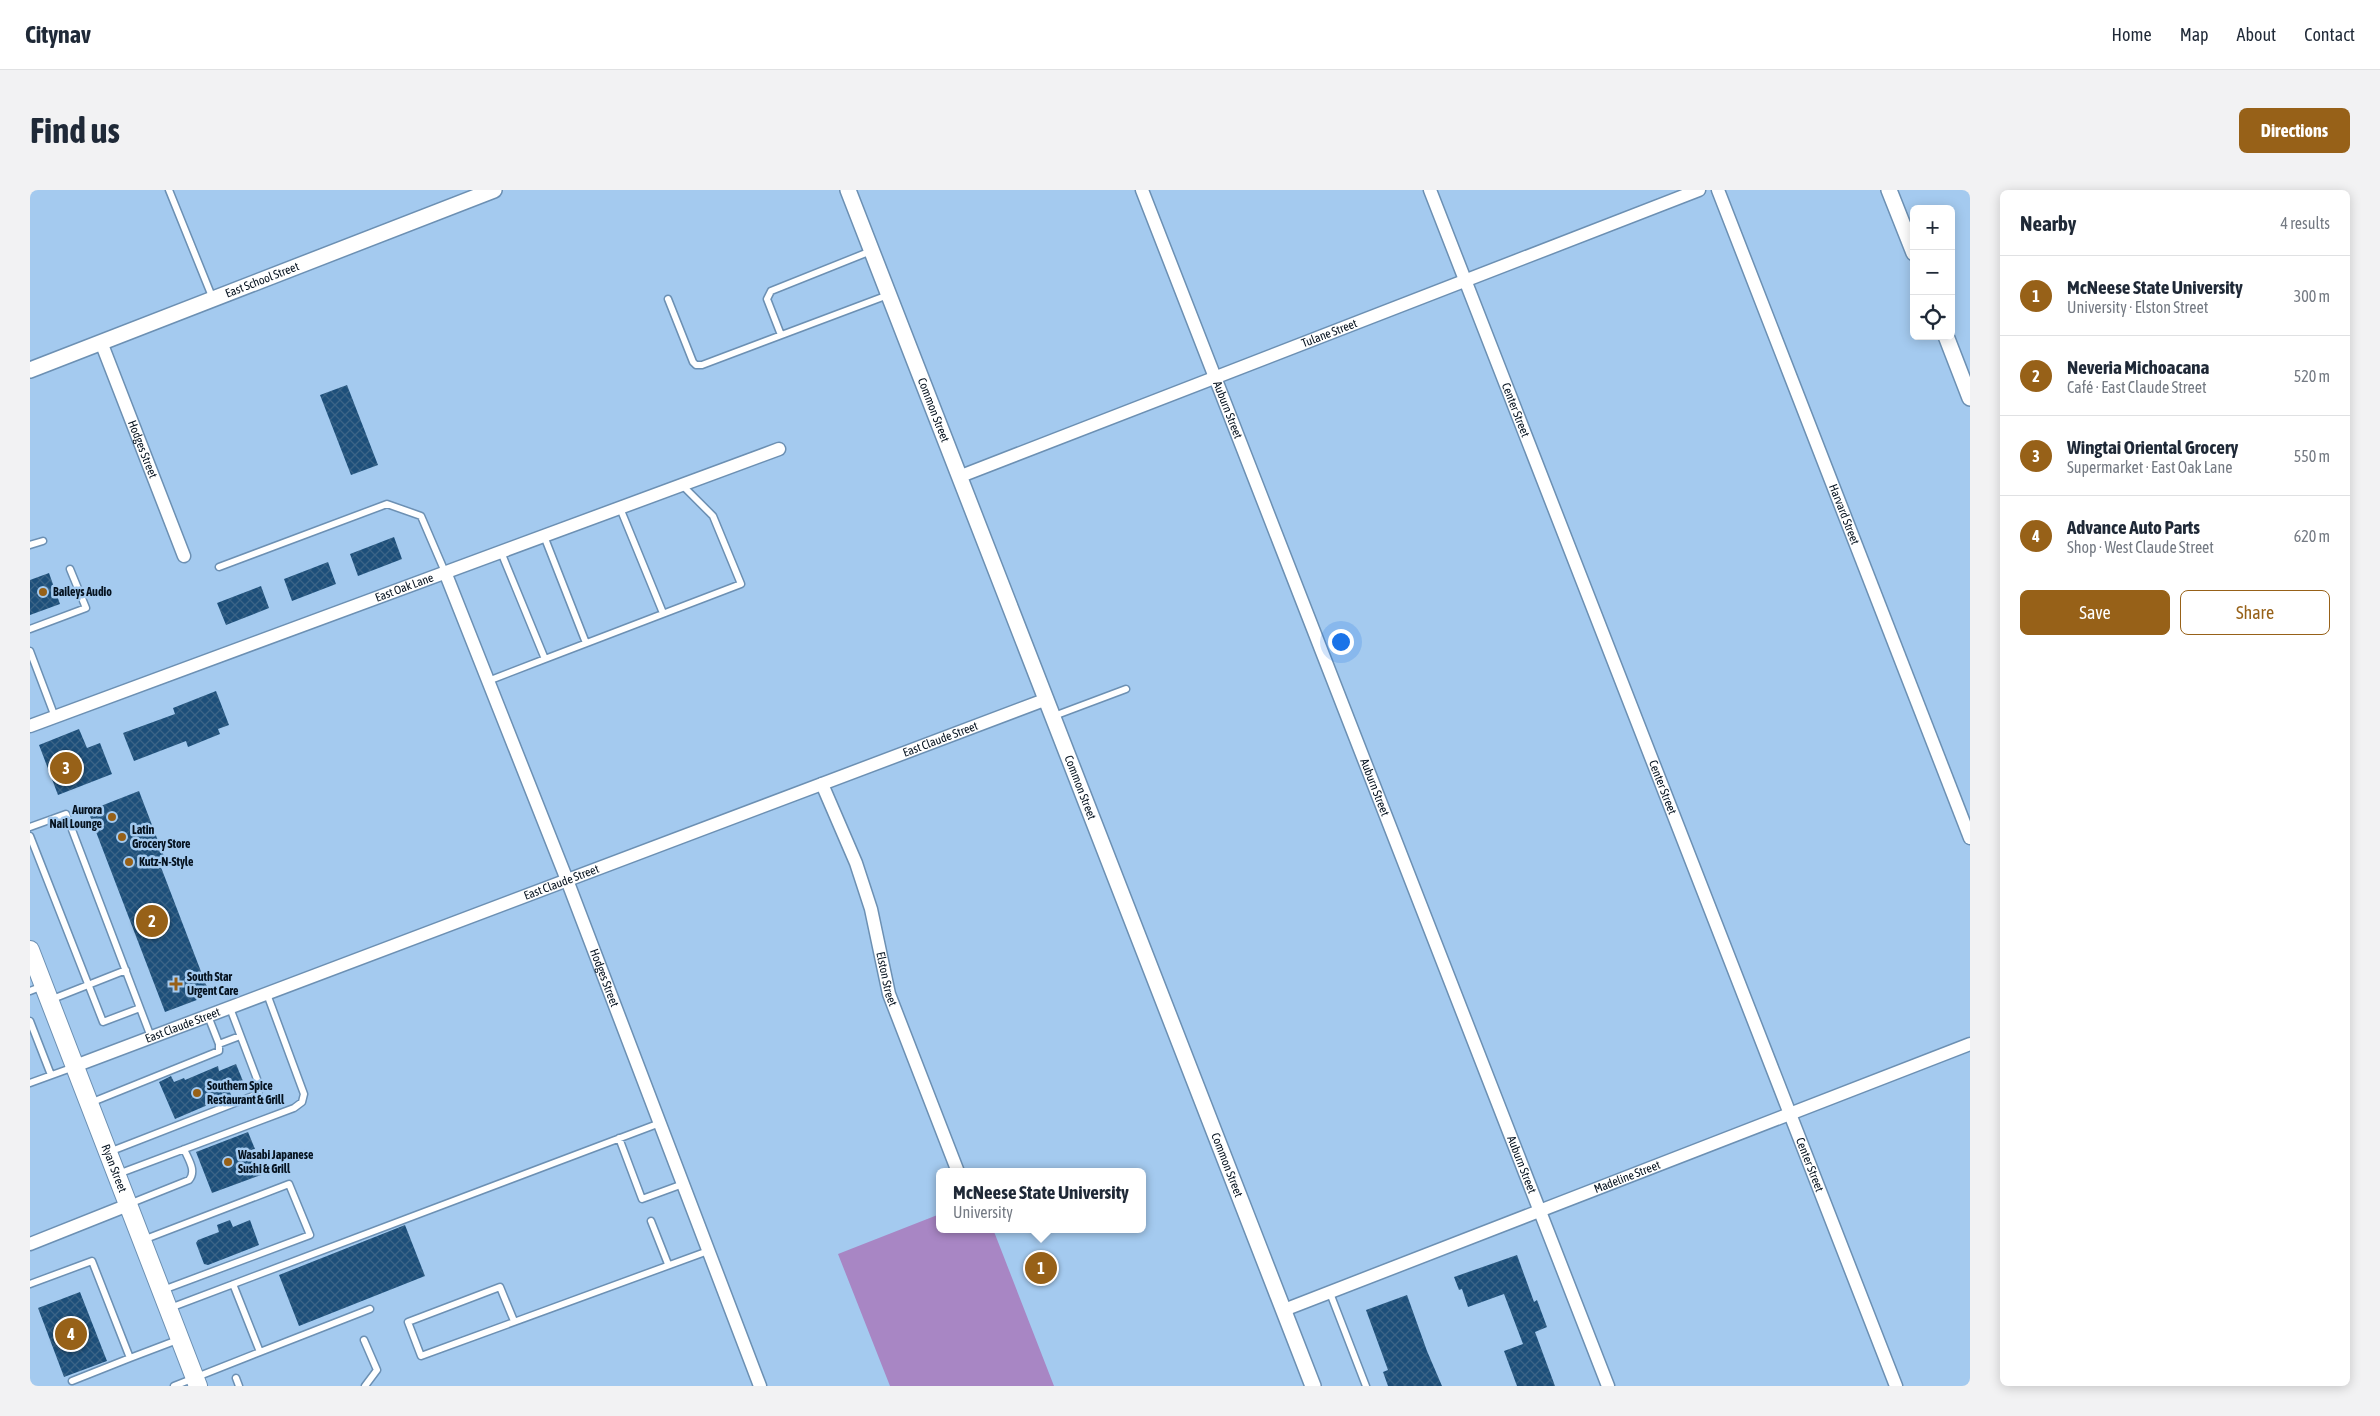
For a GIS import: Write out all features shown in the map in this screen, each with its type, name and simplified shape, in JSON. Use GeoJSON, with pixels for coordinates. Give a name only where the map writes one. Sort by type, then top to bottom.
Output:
{"type":"FeatureCollection","features":[{"type":"Feature","properties":{"kind":"main road","name":"Ryan Street"},"geometry":{"type":"LineString","coordinates":[[30,950],[41,992],[75,1066],[197,1382]]}},
{"type":"Feature","properties":{"kind":"street","name":"East School Street"},"geometry":{"type":"LineString","coordinates":[[30,370],[494,190]]}},
{"type":"Feature","properties":{"kind":"street","name":"Common Street"},"geometry":{"type":"LineString","coordinates":[[848,190],[961,476],[1313,1386]]}},
{"type":"Feature","properties":{"kind":"street","name":"Auburn Street"},"geometry":{"type":"LineString","coordinates":[[1142,190],[1608,1386]]}},
{"type":"Feature","properties":{"kind":"street","name":"Center Street"},"geometry":{"type":"LineString","coordinates":[[1430,190],[1896,1386]]}},
{"type":"Feature","properties":{"kind":"street","name":"Tulane Street"},"geometry":{"type":"LineString","coordinates":[[961,476],[1699,190]]}},
{"type":"Feature","properties":{"kind":"street","name":"Harvard Street"},"geometry":{"type":"LineString","coordinates":[[1718,190],[1970,838]]}},
{"type":"Feature","properties":{"kind":"street"},"geometry":{"type":"LineString","coordinates":[[1889,190],[1913,250]]}},
{"type":"Feature","properties":{"kind":"street"},"geometry":{"type":"LineString","coordinates":[[1948,340],[1970,398]]}},
{"type":"Feature","properties":{"kind":"street","name":"Hodges Street"},"geometry":{"type":"LineString","coordinates":[[101,342],[184,556]]}},
{"type":"Feature","properties":{"kind":"street","name":"East Oak Lane"},"geometry":{"type":"LineString","coordinates":[[30,726],[779,449]]}},
{"type":"Feature","properties":{"kind":"street","name":"Hodges Street"},"geometry":{"type":"LineString","coordinates":[[445,572],[567,880],[760,1386]]}},
{"type":"Feature","properties":{"kind":"street","name":"East Claude Street"},"geometry":{"type":"LineString","coordinates":[[75,1066],[1047,699]]}},
{"type":"Feature","properties":{"kind":"street","name":"Elston Street"},"geometry":{"type":"LineString","coordinates":[[822,784],[838,818],[859,872],[871,910],[889,994],[956,1168]]}},
{"type":"Feature","properties":{"kind":"street","name":"Madeline Street"},"geometry":{"type":"LineString","coordinates":[[1284,1310],[1970,1044]]}},
{"type":"Feature","properties":{"kind":"street"},"geometry":{"type":"LineString","coordinates":[[30,1244],[128,1205]]}},
{"type":"Feature","properties":{"kind":"lane"},"geometry":{"type":"LineString","coordinates":[[169,190],[213,299]]}},
{"type":"Feature","properties":{"kind":"lane"},"geometry":{"type":"LineString","coordinates":[[781,335],[767,299],[770,291],[872,251]]}},
{"type":"Feature","properties":{"kind":"lane"},"geometry":{"type":"LineString","coordinates":[[668,299],[693,362],[696,365],[702,366],[889,294]]}},
{"type":"Feature","properties":{"kind":"lane"},"geometry":{"type":"LineString","coordinates":[[488,681],[741,584],[713,516],[682,485]]}},
{"type":"Feature","properties":{"kind":"lane"},"geometry":{"type":"LineString","coordinates":[[219,567],[387,504],[421,516],[445,572]]}},
{"type":"Feature","properties":{"kind":"lane"},"geometry":{"type":"LineString","coordinates":[[620,508],[663,614]]}},
{"type":"Feature","properties":{"kind":"lane"},"geometry":{"type":"LineString","coordinates":[[544,536],[586,643]]}},
{"type":"Feature","properties":{"kind":"lane"},"geometry":{"type":"LineString","coordinates":[[30,545],[43,540]]}},
{"type":"Feature","properties":{"kind":"lane"},"geometry":{"type":"LineString","coordinates":[[501,552],[545,658]]}},
{"type":"Feature","properties":{"kind":"lane"},"geometry":{"type":"LineString","coordinates":[[30,629],[86,608],[70,569]]}},
{"type":"Feature","properties":{"kind":"lane"},"geometry":{"type":"LineString","coordinates":[[30,651],[55,717]]}},
{"type":"Feature","properties":{"kind":"lane"},"geometry":{"type":"LineString","coordinates":[[1054,716],[1126,689]]}},
{"type":"Feature","properties":{"kind":"lane"},"geometry":{"type":"LineString","coordinates":[[30,827],[66,814],[151,1037]]}},
{"type":"Feature","properties":{"kind":"lane"},"geometry":{"type":"LineString","coordinates":[[30,836],[103,1022],[140,1008]]}},
{"type":"Feature","properties":{"kind":"lane"},"geometry":{"type":"LineString","coordinates":[[41,992],[88,985],[126,970]]}},
{"type":"Feature","properties":{"kind":"lane"},"geometry":{"type":"LineString","coordinates":[[117,1175],[294,1108],[302,1102],[304,1094],[267,994]]}},
{"type":"Feature","properties":{"kind":"lane"},"geometry":{"type":"LineString","coordinates":[[108,1152],[258,1094],[260,1087],[230,1008]]}},
{"type":"Feature","properties":{"kind":"lane"},"geometry":{"type":"LineString","coordinates":[[89,1103],[215,1054],[219,1051],[219,1044],[208,1016]]}},
{"type":"Feature","properties":{"kind":"lane"},"geometry":{"type":"LineString","coordinates":[[30,1021],[33,1037],[51,1075]]}},
{"type":"Feature","properties":{"kind":"lane"},"geometry":{"type":"LineString","coordinates":[[219,1044],[240,1036]]}},
{"type":"Feature","properties":{"kind":"lane"},"geometry":{"type":"LineString","coordinates":[[30,1083],[75,1066]]}},
{"type":"Feature","properties":{"kind":"lane"},"geometry":{"type":"LineString","coordinates":[[169,1309],[660,1123]]}},
{"type":"Feature","properties":{"kind":"lane"},"geometry":{"type":"LineString","coordinates":[[618,1138],[642,1199],[683,1184]]}},
{"type":"Feature","properties":{"kind":"lane"},"geometry":{"type":"LineString","coordinates":[[128,1205],[189,1180],[193,1174],[184,1149]]}},
{"type":"Feature","properties":{"kind":"lane"},"geometry":{"type":"LineString","coordinates":[[142,1240],[289,1184],[310,1235],[161,1290]]}},
{"type":"Feature","properties":{"kind":"lane"},"geometry":{"type":"LineString","coordinates":[[651,1221],[668,1264]]}},
{"type":"Feature","properties":{"kind":"lane"},"geometry":{"type":"LineString","coordinates":[[514,1321],[500,1287],[408,1322],[421,1356],[668,1264],[708,1251]]}},
{"type":"Feature","properties":{"kind":"lane"},"geometry":{"type":"LineString","coordinates":[[30,1284],[92,1260],[130,1358]]}},
{"type":"Feature","properties":{"kind":"lane"},"geometry":{"type":"LineString","coordinates":[[233,1284],[260,1352]]}},
{"type":"Feature","properties":{"kind":"lane"},"geometry":{"type":"LineString","coordinates":[[1330,1292],[1366,1386]]}},
{"type":"Feature","properties":{"kind":"lane"},"geometry":{"type":"LineString","coordinates":[[174,1386],[197,1382],[260,1352],[370,1309]]}},
{"type":"Feature","properties":{"kind":"lane"},"geometry":{"type":"LineString","coordinates":[[72,1381],[180,1339]]}},
{"type":"Feature","properties":{"kind":"lane"},"geometry":{"type":"LineString","coordinates":[[364,1340],[376,1370],[365,1386]]}},
{"type":"Feature","properties":{"kind":"lane"},"geometry":{"type":"LineString","coordinates":[[236,1378],[239,1386]]}},
{"type":"Feature","properties":{"kind":"shaded area"},"geometry":{"type":"Polygon","coordinates":[[[936,1216],[936,1233],[995,1233],[1054,1386],[890,1386],[838,1254],[936,1216]]]}},
{"type":"Feature","properties":{"kind":"building"},"geometry":{"type":"Polygon","coordinates":[[[347,385],[378,465],[351,475],[320,395],[347,385]]]}},
{"type":"Feature","properties":{"kind":"building"},"geometry":{"type":"Polygon","coordinates":[[[394,537],[402,559],[358,576],[350,554],[394,537]]]}},
{"type":"Feature","properties":{"kind":"building"},"geometry":{"type":"Polygon","coordinates":[[[328,562],[336,584],[292,601],[284,579],[328,562]]]}},
{"type":"Feature","properties":{"kind":"building","name":"Baileys Audio"},"geometry":{"type":"Polygon","coordinates":[[[49,573],[60,604],[30,615],[30,580],[49,573]]]}},
{"type":"Feature","properties":{"kind":"building"},"geometry":{"type":"Polygon","coordinates":[[[261,586],[269,608],[226,625],[217,603],[261,586]]]}},
{"type":"Feature","properties":{"kind":"building"},"geometry":{"type":"Polygon","coordinates":[[[216,691],[229,725],[218,729],[220,734],[188,747],[186,741],[134,761],[123,733],[175,714],[173,708],[216,691]]]}},
{"type":"Feature","properties":{"kind":"building"},"geometry":{"type":"Polygon","coordinates":[[[79,729],[87,748],[100,743],[112,774],[58,795],[39,745],[79,729]]]}},
{"type":"Feature","properties":{"kind":"building"},"geometry":{"type":"Polygon","coordinates":[[[139,791],[165,859],[159,862],[210,995],[165,1012],[88,811],[139,791]]]}},
{"type":"Feature","properties":{"kind":"building","name":"Southern Spice Restaurant & Grill"},"geometry":{"type":"Polygon","coordinates":[[[236,1064],[245,1086],[230,1092],[231,1095],[175,1119],[159,1082],[171,1076],[174,1082],[184,1078],[185,1080],[218,1066],[219,1071],[236,1064]]]}},
{"type":"Feature","properties":{"kind":"building","name":"Wasabi Japanese Sushi & Grill"},"geometry":{"type":"Polygon","coordinates":[[[248,1132],[255,1149],[251,1150],[261,1175],[212,1193],[196,1152],[248,1132]]]}},
{"type":"Feature","properties":{"kind":"building"},"geometry":{"type":"Polygon","coordinates":[[[230,1220],[233,1227],[250,1220],[259,1245],[208,1265],[204,1264],[196,1243],[198,1240],[219,1232],[217,1225],[230,1220]]]}},
{"type":"Feature","properties":{"kind":"building"},"geometry":{"type":"Polygon","coordinates":[[[405,1225],[425,1276],[299,1326],[279,1275],[405,1225]]]}},
{"type":"Feature","properties":{"kind":"building"},"geometry":{"type":"Polygon","coordinates":[[[1517,1255],[1534,1302],[1537,1300],[1547,1327],[1535,1332],[1555,1386],[1517,1386],[1504,1351],[1523,1344],[1504,1294],[1468,1307],[1462,1289],[1459,1290],[1454,1277],[1517,1255]]]}},
{"type":"Feature","properties":{"kind":"building"},"geometry":{"type":"Polygon","coordinates":[[[80,1292],[107,1361],[64,1377],[38,1308],[80,1292]]]}},
{"type":"Feature","properties":{"kind":"building"},"geometry":{"type":"Polygon","coordinates":[[[1407,1295],[1442,1386],[1388,1386],[1383,1372],[1388,1370],[1366,1310],[1407,1295]]]}},
{"type":"Feature","properties":{"kind":"place","name":"Baileys Audio"},"geometry":{"type":"Point","coordinates":[43,592]}},
{"type":"Feature","properties":{"kind":"place","name":"Wingtai Oriental Grocery"},"geometry":{"type":"Point","coordinates":[66,768]}},
{"type":"Feature","properties":{"kind":"place","name":"Aurora Nail Lounge"},"geometry":{"type":"Point","coordinates":[112,817]}},
{"type":"Feature","properties":{"kind":"place","name":"Latin Grocery Store"},"geometry":{"type":"Point","coordinates":[122,837]}},
{"type":"Feature","properties":{"kind":"place","name":"Kutz-N-Style"},"geometry":{"type":"Point","coordinates":[129,862]}},
{"type":"Feature","properties":{"kind":"place","name":"Neveria Michoacana"},"geometry":{"type":"Point","coordinates":[152,921]}},
{"type":"Feature","properties":{"kind":"place","name":"South Star Urgent Care"},"geometry":{"type":"Point","coordinates":[176,984]}},
{"type":"Feature","properties":{"kind":"place","name":"Southern Spice Restaurant & Grill"},"geometry":{"type":"Point","coordinates":[197,1093]}},
{"type":"Feature","properties":{"kind":"place","name":"Wasabi Japanese Sushi & Grill"},"geometry":{"type":"Point","coordinates":[228,1162]}},
{"type":"Feature","properties":{"kind":"place","name":"McNeese State University"},"geometry":{"type":"Point","coordinates":[1041,1268]}},
{"type":"Feature","properties":{"kind":"place","name":"Advance Auto Parts"},"geometry":{"type":"Point","coordinates":[71,1334]}}]}
